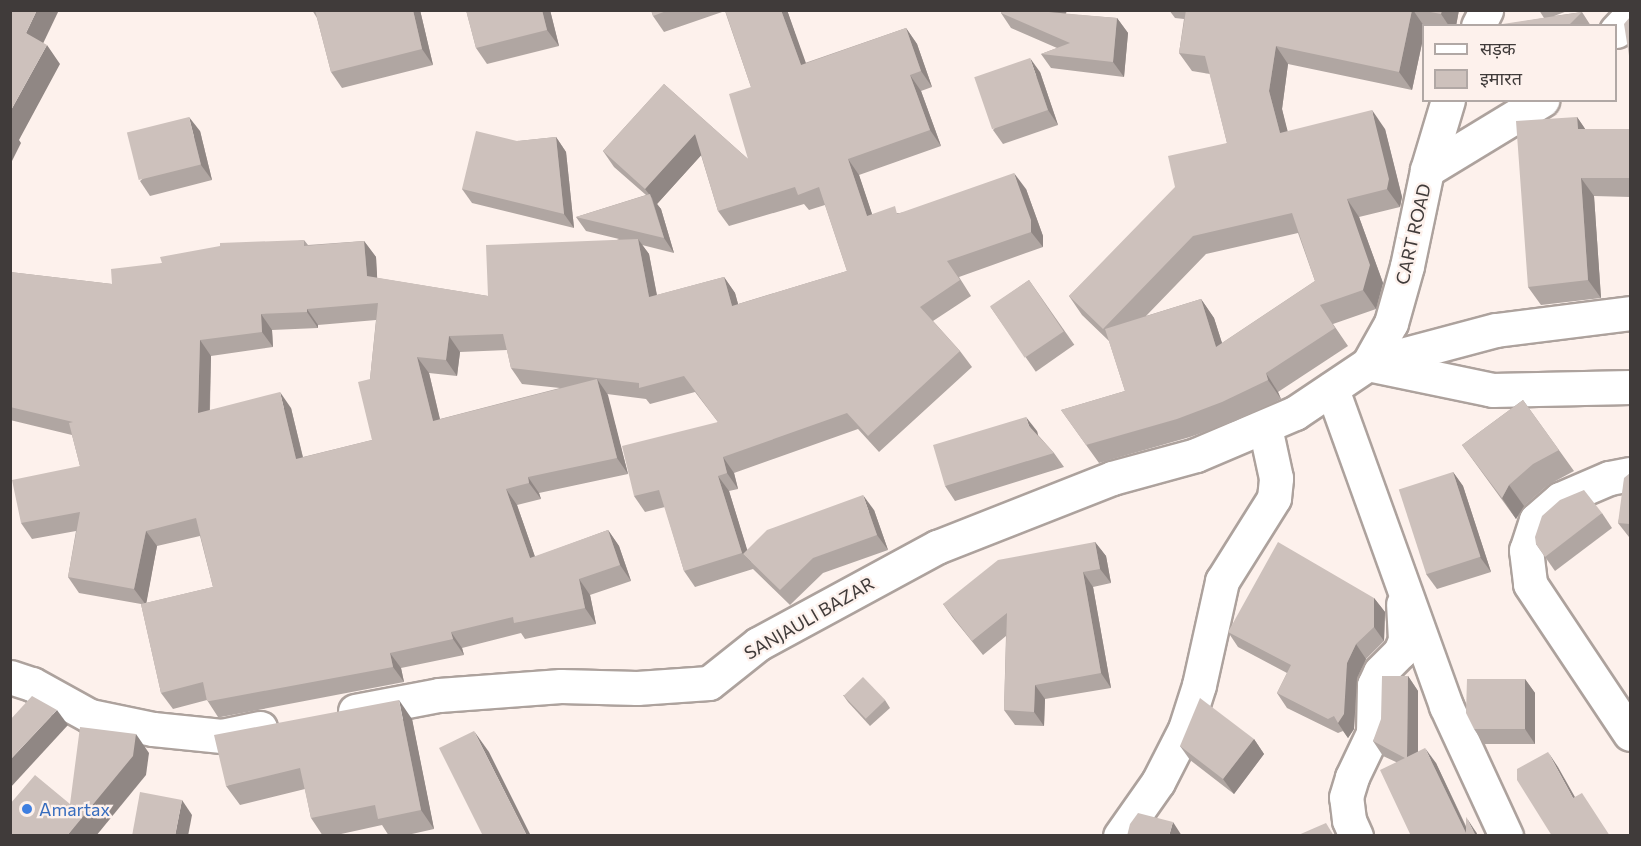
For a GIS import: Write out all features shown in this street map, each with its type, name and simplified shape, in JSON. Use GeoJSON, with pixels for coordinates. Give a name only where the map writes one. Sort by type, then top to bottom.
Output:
{"type":"FeatureCollection","features":[{"type":"Feature","properties":{"kind":"street"},"geometry":{"type":"LineString","coordinates":[[1479,24],[1486,10]]}},
{"type":"Feature","properties":{"kind":"street"},"geometry":{"type":"LineString","coordinates":[[1617,29],[1630,16]]}},
{"type":"Feature","properties":{"kind":"street","name":"CART ROAD"},"geometry":{"type":"LineString","coordinates":[[1368,364],[1391,323],[1407,266],[1427,170],[1447,102]]}},
{"type":"Feature","properties":{"kind":"street"},"geometry":{"type":"LineString","coordinates":[[1427,170],[1539,102]]}},
{"type":"Feature","properties":{"kind":"street"},"geometry":{"type":"LineString","coordinates":[[1368,364],[1496,330],[1630,313]]}},
{"type":"Feature","properties":{"kind":"street"},"geometry":{"type":"LineString","coordinates":[[1368,364],[1492,390],[1630,387]]}},
{"type":"Feature","properties":{"kind":"street","name":"SANJAULI BAZAR"},"geometry":{"type":"LineString","coordinates":[[325,716],[439,695],[561,686],[637,688],[709,683],[759,644],[938,547],[1112,478],[1196,455],[1265,427],[1295,413],[1368,364]]}},
{"type":"Feature","properties":{"kind":"street"},"geometry":{"type":"LineString","coordinates":[[1332,389],[1446,706],[1506,836]]}},
{"type":"Feature","properties":{"kind":"street"},"geometry":{"type":"LineString","coordinates":[[1120,836],[1158,782],[1185,729],[1199,685],[1222,581],[1275,498],[1276,478],[1265,427]]}},
{"type":"Feature","properties":{"kind":"street"},"geometry":{"type":"LineString","coordinates":[[1630,474],[1609,478],[1560,499],[1536,520],[1526,550],[1530,584],[1630,734]]}},
{"type":"Feature","properties":{"kind":"street"},"geometry":{"type":"LineString","coordinates":[[1356,836],[1349,820],[1346,797],[1352,777],[1372,733],[1374,685],[1380,672],[1400,652],[1405,640],[1399,573]]}},
{"type":"Feature","properties":{"kind":"street"},"geometry":{"type":"LineString","coordinates":[[10,677],[32,684],[90,716],[153,729],[222,736],[291,723]]}},
{"type":"Feature","properties":{"kind":"building"},"geometry":{"type":"Polygon","coordinates":[[[10,10],[37,10],[26,33],[47,45],[10,112],[10,10]]]}},
{"type":"Feature","properties":{"kind":"building"},"geometry":{"type":"Polygon","coordinates":[[[315,10],[413,10],[422,49],[331,72],[315,10]]]}},
{"type":"Feature","properties":{"kind":"building"},"geometry":{"type":"Polygon","coordinates":[[[466,10],[542,10],[547,30],[476,48],[466,10]]]}},
{"type":"Feature","properties":{"kind":"building"},"geometry":{"type":"Polygon","coordinates":[[[651,10],[669,10],[653,16],[651,10]]]}},
{"type":"Feature","properties":{"kind":"building"},"geometry":{"type":"Polygon","coordinates":[[[725,10],[781,10],[801,65],[906,28],[921,71],[910,75],[930,130],[848,159],[867,216],[895,206],[897,214],[1014,173],[1031,220],[1031,232],[947,261],[960,280],[920,307],[960,351],[868,436],[847,413],[723,457],[727,473],[718,476],[742,553],[684,571],[659,490],[634,496],[622,446],[718,422],[684,376],[639,388],[639,383],[511,368],[503,334],[449,336],[446,360],[417,357],[433,421],[597,379],[617,458],[528,477],[529,483],[506,489],[530,558],[608,530],[620,565],[579,579],[585,608],[514,623],[513,617],[451,632],[453,639],[390,653],[393,667],[207,701],[203,682],[161,693],[141,604],[213,587],[196,518],[146,531],[134,589],[68,577],[80,512],[21,523],[12,480],[80,466],[69,423],[73,422],[10,407],[10,272],[112,284],[111,269],[162,263],[160,257],[220,246],[220,243],[304,240],[304,246],[364,241],[367,276],[488,296],[486,245],[638,239],[649,297],[724,277],[732,306],[847,271],[819,187],[798,195],[795,187],[718,211],[695,134],[645,189],[603,151],[664,84],[748,159],[729,94],[751,87],[725,10]],[[378,303],[307,309],[307,312],[261,314],[262,332],[200,340],[198,413],[280,392],[296,459],[372,440],[358,382],[370,379],[378,303]]]}},
{"type":"Feature","properties":{"kind":"building"},"geometry":{"type":"Polygon","coordinates":[[[1002,10],[1050,10],[1049,12],[1117,18],[1113,62],[1041,54],[1070,43],[1001,13],[1002,10]]]}},
{"type":"Feature","properties":{"kind":"building"},"geometry":{"type":"Polygon","coordinates":[[[1186,10],[1412,10],[1399,72],[1276,46],[1269,91],[1280,133],[1372,110],[1389,179],[1387,189],[1347,199],[1370,265],[1363,290],[1320,305],[1335,328],[1266,373],[1268,380],[1222,402],[1177,419],[1086,445],[1061,410],[1125,391],[1105,329],[1201,299],[1216,347],[1315,281],[1292,213],[1193,236],[1103,329],[1069,296],[1175,187],[1168,156],[1227,143],[1205,56],[1179,53],[1186,10]]]}},
{"type":"Feature","properties":{"kind":"building"},"geometry":{"type":"Polygon","coordinates":[[[1420,10],[1442,10],[1441,14],[1420,10]]]}},
{"type":"Feature","properties":{"kind":"building"},"geometry":{"type":"Polygon","coordinates":[[[1582,12],[1570,24],[1503,24],[1582,12]]]}},
{"type":"Feature","properties":{"kind":"building"},"geometry":{"type":"Polygon","coordinates":[[[1630,17],[1630,62],[1624,24],[1630,17]]]}},
{"type":"Feature","properties":{"kind":"building"},"geometry":{"type":"Polygon","coordinates":[[[1030,58],[1048,110],[992,129],[974,77],[1030,58]]]}},
{"type":"Feature","properties":{"kind":"building"},"geometry":{"type":"Polygon","coordinates":[[[189,117],[201,165],[139,180],[127,132],[189,117]]]}},
{"type":"Feature","properties":{"kind":"building"},"geometry":{"type":"Polygon","coordinates":[[[1577,117],[1578,129],[1630,129],[1630,178],[1581,178],[1588,280],[1528,287],[1516,121],[1577,117]]]}},
{"type":"Feature","properties":{"kind":"building"},"geometry":{"type":"Polygon","coordinates":[[[476,131],[517,141],[556,137],[564,214],[462,189],[476,131]]]}},
{"type":"Feature","properties":{"kind":"building"},"geometry":{"type":"Polygon","coordinates":[[[650,194],[664,238],[576,217],[650,194]]]}},
{"type":"Feature","properties":{"kind":"building"},"geometry":{"type":"Polygon","coordinates":[[[1029,280],[1064,331],[1025,358],[990,306],[1029,280]]]}},
{"type":"Feature","properties":{"kind":"building"},"geometry":{"type":"Polygon","coordinates":[[[1523,400],[1559,450],[1533,464],[1509,485],[1502,498],[1462,445],[1523,400]]]}},
{"type":"Feature","properties":{"kind":"building"},"geometry":{"type":"Polygon","coordinates":[[[1026,417],[1029,426],[1054,453],[945,486],[933,445],[1026,417]]]}},
{"type":"Feature","properties":{"kind":"building"},"geometry":{"type":"Polygon","coordinates":[[[1453,472],[1481,557],[1426,574],[1399,490],[1453,472]]]}},
{"type":"Feature","properties":{"kind":"building"},"geometry":{"type":"Polygon","coordinates":[[[1630,473],[1630,524],[1618,523],[1624,478],[1630,473]]]}},
{"type":"Feature","properties":{"kind":"building"},"geometry":{"type":"Polygon","coordinates":[[[1584,490],[1602,513],[1545,557],[1536,544],[1535,537],[1542,516],[1560,500],[1584,490]]]}},
{"type":"Feature","properties":{"kind":"building"},"geometry":{"type":"Polygon","coordinates":[[[863,495],[877,535],[813,558],[780,590],[743,554],[767,530],[863,495]]]}},
{"type":"Feature","properties":{"kind":"building"},"geometry":{"type":"Polygon","coordinates":[[[1095,542],[1100,569],[1083,572],[1101,673],[1035,685],[1034,712],[1004,710],[1007,613],[972,641],[943,604],[998,560],[1095,542]]]}},
{"type":"Feature","properties":{"kind":"building"},"geometry":{"type":"Polygon","coordinates":[[[1278,542],[1374,598],[1374,627],[1356,644],[1347,663],[1344,714],[1338,723],[1334,716],[1328,719],[1277,693],[1291,665],[1228,632],[1278,542]]]}},
{"type":"Feature","properties":{"kind":"building"},"geometry":{"type":"Polygon","coordinates":[[[1382,676],[1408,676],[1407,757],[1425,748],[1466,833],[1466,817],[1476,836],[1411,836],[1380,770],[1405,758],[1373,741],[1381,719],[1382,676]]]}},
{"type":"Feature","properties":{"kind":"building"},"geometry":{"type":"Polygon","coordinates":[[[863,677],[885,700],[866,719],[844,696],[863,677]]]}},
{"type":"Feature","properties":{"kind":"building"},"geometry":{"type":"Polygon","coordinates":[[[1467,679],[1525,679],[1525,729],[1474,729],[1466,713],[1467,679]]]}},
{"type":"Feature","properties":{"kind":"building"},"geometry":{"type":"Polygon","coordinates":[[[32,696],[57,710],[10,760],[10,720],[32,696]]]}},
{"type":"Feature","properties":{"kind":"building"},"geometry":{"type":"Polygon","coordinates":[[[1200,698],[1254,739],[1223,779],[1180,746],[1200,698]]]}},
{"type":"Feature","properties":{"kind":"building"},"geometry":{"type":"Polygon","coordinates":[[[399,700],[421,810],[378,819],[375,805],[311,818],[300,768],[226,786],[214,735],[399,700]]]}},
{"type":"Feature","properties":{"kind":"building"},"geometry":{"type":"Polygon","coordinates":[[[80,727],[136,734],[133,756],[67,836],[10,836],[10,804],[35,775],[70,804],[80,727]]]}},
{"type":"Feature","properties":{"kind":"building"},"geometry":{"type":"Polygon","coordinates":[[[474,731],[527,836],[483,836],[439,748],[474,731]]]}},
{"type":"Feature","properties":{"kind":"building"},"geometry":{"type":"Polygon","coordinates":[[[1548,752],[1573,798],[1582,793],[1610,836],[1552,836],[1517,780],[1517,769],[1548,752]]]}},
{"type":"Feature","properties":{"kind":"building"},"geometry":{"type":"Polygon","coordinates":[[[140,792],[182,800],[175,836],[132,836],[140,792]]]}},
{"type":"Feature","properties":{"kind":"building"},"geometry":{"type":"Polygon","coordinates":[[[1138,813],[1173,822],[1169,836],[1127,836],[1130,824],[1138,813]]]}},
{"type":"Feature","properties":{"kind":"building"},"geometry":{"type":"Polygon","coordinates":[[[1326,823],[1334,836],[1296,836],[1326,823]]]}},
{"type":"Feature","properties":{"kind":"place","name":"Amartax"},"geometry":{"type":"Point","coordinates":[27,809]}}]}
